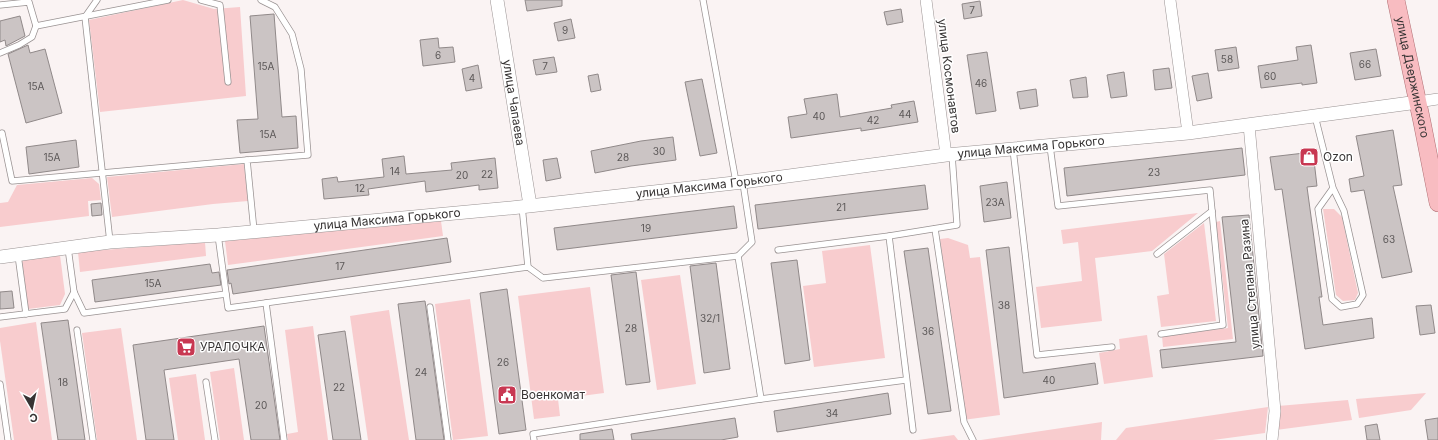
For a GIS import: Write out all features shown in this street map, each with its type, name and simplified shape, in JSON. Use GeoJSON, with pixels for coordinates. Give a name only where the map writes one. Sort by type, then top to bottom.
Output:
{"type":"FeatureCollection","features":[{"type":"Feature","properties":{"kind":"main road","name":"улица Дзержинского"},"geometry":{"type":"LineString","coordinates":[[1396,0],[1438,203]]}},
{"type":"Feature","properties":{"kind":"street","name":"улица Чапаева"},"geometry":{"type":"LineString","coordinates":[[497,0],[526,205]]}},
{"type":"Feature","properties":{"kind":"street","name":"улица Космонавтов"},"geometry":{"type":"LineString","coordinates":[[926,0],[949,154]]}},
{"type":"Feature","properties":{"kind":"street"},"geometry":{"type":"LineString","coordinates":[[1170,0],[1188,133]]}},
{"type":"Feature","properties":{"kind":"street"},"geometry":{"type":"LineString","coordinates":[[1418,102],[1438,99]]}},
{"type":"Feature","properties":{"kind":"street","name":"улица Максима Горького"},"geometry":{"type":"LineString","coordinates":[[0,257],[110,242],[218,235],[526,205],[740,182],[949,154],[1188,133],[1418,102]]}},
{"type":"Feature","properties":{"kind":"street","name":"улица Степана Разина"},"geometry":{"type":"LineString","coordinates":[[1249,125],[1275,412],[1272,440]]}},
{"type":"Feature","properties":{"kind":"lane"},"geometry":{"type":"LineString","coordinates":[[97,0],[85,17],[110,242]]}},
{"type":"Feature","properties":{"kind":"lane"},"geometry":{"type":"LineString","coordinates":[[36,26],[168,0]]}},
{"type":"Feature","properties":{"kind":"lane"},"geometry":{"type":"LineString","coordinates":[[201,0],[220,5],[228,82]]}},
{"type":"Feature","properties":{"kind":"lane"},"geometry":{"type":"LineString","coordinates":[[2,133],[12,181],[308,155],[301,70],[292,34],[274,7],[261,0]]}},
{"type":"Feature","properties":{"kind":"lane"},"geometry":{"type":"LineString","coordinates":[[218,235],[228,308],[528,267],[543,278],[738,256],[752,242],[704,0]]}},
{"type":"Feature","properties":{"kind":"lane"},"geometry":{"type":"LineString","coordinates":[[0,5],[29,2],[36,26],[32,37],[19,45],[0,53]]}},
{"type":"Feature","properties":{"kind":"lane"},"geometry":{"type":"LineString","coordinates":[[1314,115],[1333,188],[1344,211],[1363,295],[1357,304],[1341,307],[1332,299],[1318,209],[1333,188]]}},
{"type":"Feature","properties":{"kind":"lane"},"geometry":{"type":"LineString","coordinates":[[1050,146],[1058,206],[1210,190],[1223,325],[1161,334]]}},
{"type":"Feature","properties":{"kind":"lane"},"geometry":{"type":"LineString","coordinates":[[1013,149],[1037,355],[1112,347]]}},
{"type":"Feature","properties":{"kind":"lane"},"geometry":{"type":"LineString","coordinates":[[778,250],[889,236],[957,225],[949,154]]}},
{"type":"Feature","properties":{"kind":"lane"},"geometry":{"type":"LineString","coordinates":[[247,160],[254,231]]}},
{"type":"Feature","properties":{"kind":"lane"},"geometry":{"type":"LineString","coordinates":[[526,205],[528,267]]}},
{"type":"Feature","properties":{"kind":"lane"},"geometry":{"type":"LineString","coordinates":[[1157,254],[1212,211]]}},
{"type":"Feature","properties":{"kind":"lane"},"geometry":{"type":"LineString","coordinates":[[935,229],[964,422],[973,440]]}},
{"type":"Feature","properties":{"kind":"lane"},"geometry":{"type":"LineString","coordinates":[[889,236],[913,430]]}},
{"type":"Feature","properties":{"kind":"lane"},"geometry":{"type":"LineString","coordinates":[[68,248],[74,292],[84,312],[226,294]]}},
{"type":"Feature","properties":{"kind":"lane"},"geometry":{"type":"LineString","coordinates":[[18,255],[26,314]]}},
{"type":"Feature","properties":{"kind":"lane"},"geometry":{"type":"LineString","coordinates":[[738,256],[761,399]]}},
{"type":"Feature","properties":{"kind":"lane"},"geometry":{"type":"LineString","coordinates":[[0,317],[65,310],[74,292]]}},
{"type":"Feature","properties":{"kind":"lane"},"geometry":{"type":"LineString","coordinates":[[266,303],[284,440]]}},
{"type":"Feature","properties":{"kind":"lane"},"geometry":{"type":"LineString","coordinates":[[430,307],[448,440]]}},
{"type":"Feature","properties":{"kind":"lane"},"geometry":{"type":"LineString","coordinates":[[77,330],[93,440]]}},
{"type":"Feature","properties":{"kind":"lane"},"geometry":{"type":"LineString","coordinates":[[534,440],[533,434],[761,399],[906,380]]}},
{"type":"Feature","properties":{"kind":"lane"},"geometry":{"type":"LineString","coordinates":[[206,382],[215,440]]}},
{"type":"Feature","properties":{"kind":"lane"},"geometry":{"type":"LineString","coordinates":[[0,384],[8,440]]}},
{"type":"Feature","properties":{"kind":"shaded area"},"geometry":{"type":"Polygon","coordinates":[[[183,0],[214,9],[240,7],[246,96],[100,112],[89,20],[183,0]]]}},
{"type":"Feature","properties":{"kind":"shaded area"},"geometry":{"type":"Polygon","coordinates":[[[244,164],[248,201],[112,217],[107,177],[244,164]]]}},
{"type":"Feature","properties":{"kind":"shaded area"},"geometry":{"type":"Polygon","coordinates":[[[92,178],[99,184],[101,200],[88,201],[89,216],[0,227],[0,203],[8,202],[17,185],[92,178]]]}},
{"type":"Feature","properties":{"kind":"shaded area"},"geometry":{"type":"Polygon","coordinates":[[[1323,209],[1334,209],[1342,217],[1358,293],[1355,300],[1343,301],[1336,295],[1323,209]]]}},
{"type":"Feature","properties":{"kind":"shaded area"},"geometry":{"type":"Polygon","coordinates":[[[1198,213],[1152,251],[1095,258],[1102,321],[1041,328],[1036,287],[1082,281],[1078,242],[1063,244],[1061,230],[1198,213]]]}},
{"type":"Feature","properties":{"kind":"shaded area"},"geometry":{"type":"Polygon","coordinates":[[[441,221],[443,236],[228,265],[225,241],[441,221]]]}},
{"type":"Feature","properties":{"kind":"shaded area"},"geometry":{"type":"Polygon","coordinates":[[[1220,221],[1233,339],[1163,347],[1162,336],[1228,328],[1216,222],[1220,221]]]}},
{"type":"Feature","properties":{"kind":"shaded area"},"geometry":{"type":"Polygon","coordinates":[[[1204,223],[1216,321],[1161,327],[1157,296],[1169,294],[1164,254],[1204,223]]]}},
{"type":"Feature","properties":{"kind":"shaded area"},"geometry":{"type":"Polygon","coordinates":[[[948,238],[968,245],[970,258],[980,257],[1000,415],[963,420],[940,239],[948,238]]]}},
{"type":"Feature","properties":{"kind":"shaded area"},"geometry":{"type":"Polygon","coordinates":[[[205,242],[206,256],[80,272],[78,252],[205,242]]]}},
{"type":"Feature","properties":{"kind":"shaded area"},"geometry":{"type":"Polygon","coordinates":[[[870,245],[885,358],[814,367],[803,286],[826,283],[822,251],[870,245]]]}},
{"type":"Feature","properties":{"kind":"shaded area"},"geometry":{"type":"Polygon","coordinates":[[[60,255],[65,294],[60,305],[28,309],[22,260],[60,255]]]}},
{"type":"Feature","properties":{"kind":"shaded area"},"geometry":{"type":"Polygon","coordinates":[[[680,275],[696,384],[657,390],[641,280],[680,275]]]}},
{"type":"Feature","properties":{"kind":"shaded area"},"geometry":{"type":"Polygon","coordinates":[[[590,287],[604,393],[558,399],[560,416],[534,419],[518,296],[590,287]]]}},
{"type":"Feature","properties":{"kind":"shaded area"},"geometry":{"type":"Polygon","coordinates":[[[470,299],[488,436],[453,440],[435,304],[470,299]]]}},
{"type":"Feature","properties":{"kind":"shaded area"},"geometry":{"type":"Polygon","coordinates":[[[389,310],[409,440],[368,440],[350,316],[389,310]]]}},
{"type":"Feature","properties":{"kind":"shaded area"},"geometry":{"type":"Polygon","coordinates":[[[36,322],[52,440],[14,440],[0,341],[0,328],[36,322]]]}},
{"type":"Feature","properties":{"kind":"shaded area"},"geometry":{"type":"Polygon","coordinates":[[[313,326],[328,440],[288,440],[287,434],[298,432],[285,330],[313,326]]]}},
{"type":"Feature","properties":{"kind":"shaded area"},"geometry":{"type":"Polygon","coordinates":[[[121,328],[137,440],[97,440],[82,333],[121,328]]]}},
{"type":"Feature","properties":{"kind":"shaded area"},"geometry":{"type":"Polygon","coordinates":[[[1147,335],[1153,377],[1104,384],[1099,353],[1120,349],[1119,339],[1147,335]]]}},
{"type":"Feature","properties":{"kind":"shaded area"},"geometry":{"type":"Polygon","coordinates":[[[234,368],[244,440],[220,440],[210,372],[234,368]]]}},
{"type":"Feature","properties":{"kind":"shaded area"},"geometry":{"type":"Polygon","coordinates":[[[196,374],[205,440],[178,440],[169,378],[196,374]]]}},
{"type":"Feature","properties":{"kind":"shaded area"},"geometry":{"type":"Polygon","coordinates":[[[1426,393],[1411,410],[1359,418],[1356,399],[1426,393]]]}},
{"type":"Feature","properties":{"kind":"shaded area"},"geometry":{"type":"Polygon","coordinates":[[[1348,400],[1352,420],[1276,430],[1278,406],[1348,400]]]}},
{"type":"Feature","properties":{"kind":"shaded area"},"geometry":{"type":"Polygon","coordinates":[[[1268,407],[1265,433],[1213,440],[1116,440],[1126,428],[1268,407]]]}},
{"type":"Feature","properties":{"kind":"shaded area"},"geometry":{"type":"Polygon","coordinates":[[[1102,422],[1101,440],[981,440],[1102,422]]]}},
{"type":"Feature","properties":{"kind":"shaded area"},"geometry":{"type":"Polygon","coordinates":[[[954,435],[958,440],[918,440],[954,435]]]}},
{"type":"Feature","properties":{"kind":"building"},"geometry":{"type":"Polygon","coordinates":[[[525,0],[562,0],[562,6],[527,11],[525,0]]]}},
{"type":"Feature","properties":{"kind":"building"},"geometry":{"type":"Polygon","coordinates":[[[980,1],[982,16],[964,19],[962,4],[980,1]]]}},
{"type":"Feature","properties":{"kind":"building"},"geometry":{"type":"Polygon","coordinates":[[[901,9],[903,22],[887,25],[884,12],[901,9]]]}},
{"type":"Feature","properties":{"kind":"building"},"geometry":{"type":"Polygon","coordinates":[[[274,14],[282,117],[296,116],[298,148],[240,153],[237,120],[258,119],[250,16],[274,14]]]}},
{"type":"Feature","properties":{"kind":"building"},"geometry":{"type":"Polygon","coordinates":[[[20,16],[25,36],[6,46],[5,40],[0,42],[0,21],[20,16]]]}},
{"type":"Feature","properties":{"kind":"building"},"geometry":{"type":"Polygon","coordinates":[[[571,19],[575,38],[558,41],[554,23],[571,19]]]}},
{"type":"Feature","properties":{"kind":"building"},"geometry":{"type":"Polygon","coordinates":[[[438,38],[439,48],[453,47],[455,62],[423,66],[420,40],[438,38]]]}},
{"type":"Feature","properties":{"kind":"building"},"geometry":{"type":"Polygon","coordinates":[[[28,45],[30,53],[45,49],[62,113],[26,123],[8,54],[28,45]]]}},
{"type":"Feature","properties":{"kind":"building"},"geometry":{"type":"Polygon","coordinates":[[[1311,45],[1317,83],[1302,85],[1302,83],[1261,88],[1258,66],[1298,60],[1296,47],[1311,45]]]}},
{"type":"Feature","properties":{"kind":"building"},"geometry":{"type":"Polygon","coordinates":[[[1236,47],[1239,68],[1218,71],[1215,50],[1236,47]]]}},
{"type":"Feature","properties":{"kind":"building"},"geometry":{"type":"Polygon","coordinates":[[[1376,49],[1381,76],[1355,80],[1350,53],[1376,49]]]}},
{"type":"Feature","properties":{"kind":"building"},"geometry":{"type":"Polygon","coordinates":[[[987,52],[996,111],[976,114],[967,55],[987,52]]]}},
{"type":"Feature","properties":{"kind":"building"},"geometry":{"type":"Polygon","coordinates":[[[554,57],[557,72],[536,75],[533,60],[554,57]]]}},
{"type":"Feature","properties":{"kind":"building"},"geometry":{"type":"Polygon","coordinates":[[[478,65],[482,88],[466,91],[462,69],[478,65]]]}},
{"type":"Feature","properties":{"kind":"building"},"geometry":{"type":"Polygon","coordinates":[[[1169,68],[1172,88],[1155,90],[1153,70],[1169,68]]]}},
{"type":"Feature","properties":{"kind":"building"},"geometry":{"type":"Polygon","coordinates":[[[1124,72],[1127,96],[1111,98],[1107,75],[1124,72]]]}},
{"type":"Feature","properties":{"kind":"building"},"geometry":{"type":"Polygon","coordinates":[[[1208,73],[1212,98],[1197,101],[1192,76],[1208,73]]]}},
{"type":"Feature","properties":{"kind":"building"},"geometry":{"type":"Polygon","coordinates":[[[598,74],[601,90],[591,92],[588,76],[598,74]]]}},
{"type":"Feature","properties":{"kind":"building"},"geometry":{"type":"Polygon","coordinates":[[[1086,77],[1088,97],[1073,98],[1070,80],[1086,77]]]}},
{"type":"Feature","properties":{"kind":"building"},"geometry":{"type":"Polygon","coordinates":[[[702,79],[717,153],[700,156],[685,82],[702,79]]]}},
{"type":"Feature","properties":{"kind":"building"},"geometry":{"type":"Polygon","coordinates":[[[1036,89],[1038,106],[1020,109],[1017,92],[1036,89]]]}},
{"type":"Feature","properties":{"kind":"building"},"geometry":{"type":"Polygon","coordinates":[[[837,94],[840,117],[892,108],[891,105],[914,101],[918,122],[861,131],[861,128],[791,138],[788,117],[807,114],[804,99],[837,94]]]}},
{"type":"Feature","properties":{"kind":"building"},"geometry":{"type":"Polygon","coordinates":[[[1393,130],[1402,185],[1393,186],[1412,272],[1382,278],[1364,190],[1351,192],[1349,179],[1364,176],[1356,136],[1393,130]]]}},
{"type":"Feature","properties":{"kind":"building"},"geometry":{"type":"Polygon","coordinates":[[[673,137],[676,160],[631,166],[595,173],[591,151],[641,141],[673,137]]]}},
{"type":"Feature","properties":{"kind":"building"},"geometry":{"type":"Polygon","coordinates":[[[76,140],[79,167],[29,174],[26,147],[76,140]]]}},
{"type":"Feature","properties":{"kind":"building"},"geometry":{"type":"Polygon","coordinates":[[[1242,148],[1245,175],[1067,196],[1064,168],[1242,148]]]}},
{"type":"Feature","properties":{"kind":"building"},"geometry":{"type":"Polygon","coordinates":[[[1313,152],[1317,186],[1307,187],[1322,297],[1319,297],[1323,325],[1372,318],[1374,338],[1305,349],[1282,189],[1275,190],[1270,157],[1313,152]]]}},
{"type":"Feature","properties":{"kind":"building"},"geometry":{"type":"Polygon","coordinates":[[[404,156],[406,174],[452,170],[451,163],[495,158],[498,188],[479,190],[479,185],[426,192],[425,181],[368,189],[369,195],[324,199],[322,179],[337,177],[338,182],[384,177],[382,159],[404,156]]]}},
{"type":"Feature","properties":{"kind":"building"},"geometry":{"type":"Polygon","coordinates":[[[557,158],[561,178],[546,181],[543,160],[557,158]]]}},
{"type":"Feature","properties":{"kind":"building"},"geometry":{"type":"Polygon","coordinates":[[[1007,182],[1011,218],[984,222],[980,186],[1007,182]]]}},
{"type":"Feature","properties":{"kind":"building"},"geometry":{"type":"Polygon","coordinates":[[[925,185],[928,209],[758,229],[755,205],[925,185]]]}},
{"type":"Feature","properties":{"kind":"building"},"geometry":{"type":"Polygon","coordinates":[[[101,203],[102,215],[92,216],[91,204],[101,203]]]}},
{"type":"Feature","properties":{"kind":"building"},"geometry":{"type":"Polygon","coordinates":[[[734,206],[737,228],[557,250],[554,228],[734,206]]]}},
{"type":"Feature","properties":{"kind":"building"},"geometry":{"type":"Polygon","coordinates":[[[1249,215],[1263,356],[1162,368],[1160,350],[1236,342],[1222,217],[1249,215]]]}},
{"type":"Feature","properties":{"kind":"building"},"geometry":{"type":"Polygon","coordinates":[[[447,238],[451,262],[233,294],[231,283],[229,284],[227,270],[447,238]]]}},
{"type":"Feature","properties":{"kind":"building"},"geometry":{"type":"Polygon","coordinates":[[[1009,247],[1023,373],[1095,363],[1098,384],[1004,398],[986,250],[1009,247]]]}},
{"type":"Feature","properties":{"kind":"building"},"geometry":{"type":"Polygon","coordinates":[[[928,248],[951,411],[928,414],[904,251],[928,248]]]}},
{"type":"Feature","properties":{"kind":"building"},"geometry":{"type":"Polygon","coordinates":[[[797,260],[810,360],[785,364],[771,263],[797,260]]]}},
{"type":"Feature","properties":{"kind":"building"},"geometry":{"type":"Polygon","coordinates":[[[716,263],[730,369],[704,373],[690,266],[716,263]]]}},
{"type":"Feature","properties":{"kind":"building"},"geometry":{"type":"Polygon","coordinates":[[[210,264],[212,273],[219,272],[221,285],[95,302],[92,280],[210,264]]]}},
{"type":"Feature","properties":{"kind":"building"},"geometry":{"type":"Polygon","coordinates":[[[636,272],[650,382],[626,385],[611,275],[636,272]]]}},
{"type":"Feature","properties":{"kind":"building"},"geometry":{"type":"Polygon","coordinates":[[[507,289],[526,430],[499,434],[480,293],[507,289]]]}},
{"type":"Feature","properties":{"kind":"building"},"geometry":{"type":"Polygon","coordinates":[[[12,291],[14,308],[0,309],[0,292],[12,291]]]}},
{"type":"Feature","properties":{"kind":"building"},"geometry":{"type":"Polygon","coordinates":[[[425,301],[444,440],[416,440],[398,304],[425,301]]]}},
{"type":"Feature","properties":{"kind":"building"},"geometry":{"type":"Polygon","coordinates":[[[1431,305],[1435,333],[1420,335],[1416,306],[1431,305]]]}},
{"type":"Feature","properties":{"kind":"building"},"geometry":{"type":"Polygon","coordinates":[[[68,320],[85,440],[58,440],[41,323],[68,320]]]}},
{"type":"Feature","properties":{"kind":"building"},"geometry":{"type":"Polygon","coordinates":[[[264,326],[280,440],[251,440],[239,359],[164,370],[174,440],[146,440],[133,345],[264,326]]]}},
{"type":"Feature","properties":{"kind":"building"},"geometry":{"type":"Polygon","coordinates":[[[345,331],[361,440],[333,440],[318,335],[345,331]]]}},
{"type":"Feature","properties":{"kind":"building"},"geometry":{"type":"Polygon","coordinates":[[[888,393],[891,414],[777,432],[774,411],[888,393]]]}},
{"type":"Feature","properties":{"kind":"building"},"geometry":{"type":"Polygon","coordinates":[[[735,418],[738,437],[721,440],[632,440],[631,434],[735,418]]]}},
{"type":"Feature","properties":{"kind":"building"},"geometry":{"type":"Polygon","coordinates":[[[1438,418],[1438,440],[1428,440],[1425,420],[1438,418]]]}},
{"type":"Feature","properties":{"kind":"building"},"geometry":{"type":"Polygon","coordinates":[[[1377,424],[1380,440],[1367,440],[1365,426],[1377,424]]]}},
{"type":"Feature","properties":{"kind":"building"},"geometry":{"type":"Polygon","coordinates":[[[612,429],[614,440],[580,440],[580,434],[612,429]]]}},
{"type":"Feature","properties":{"kind":"place","name":"Ozon"},"geometry":{"type":"Point","coordinates":[1309,157]}},
{"type":"Feature","properties":{"kind":"place","name":"УРАЛОЧКА"},"geometry":{"type":"Point","coordinates":[186,347]}},
{"type":"Feature","properties":{"kind":"place","name":"Военкомат"},"geometry":{"type":"Point","coordinates":[507,395]}}]}
